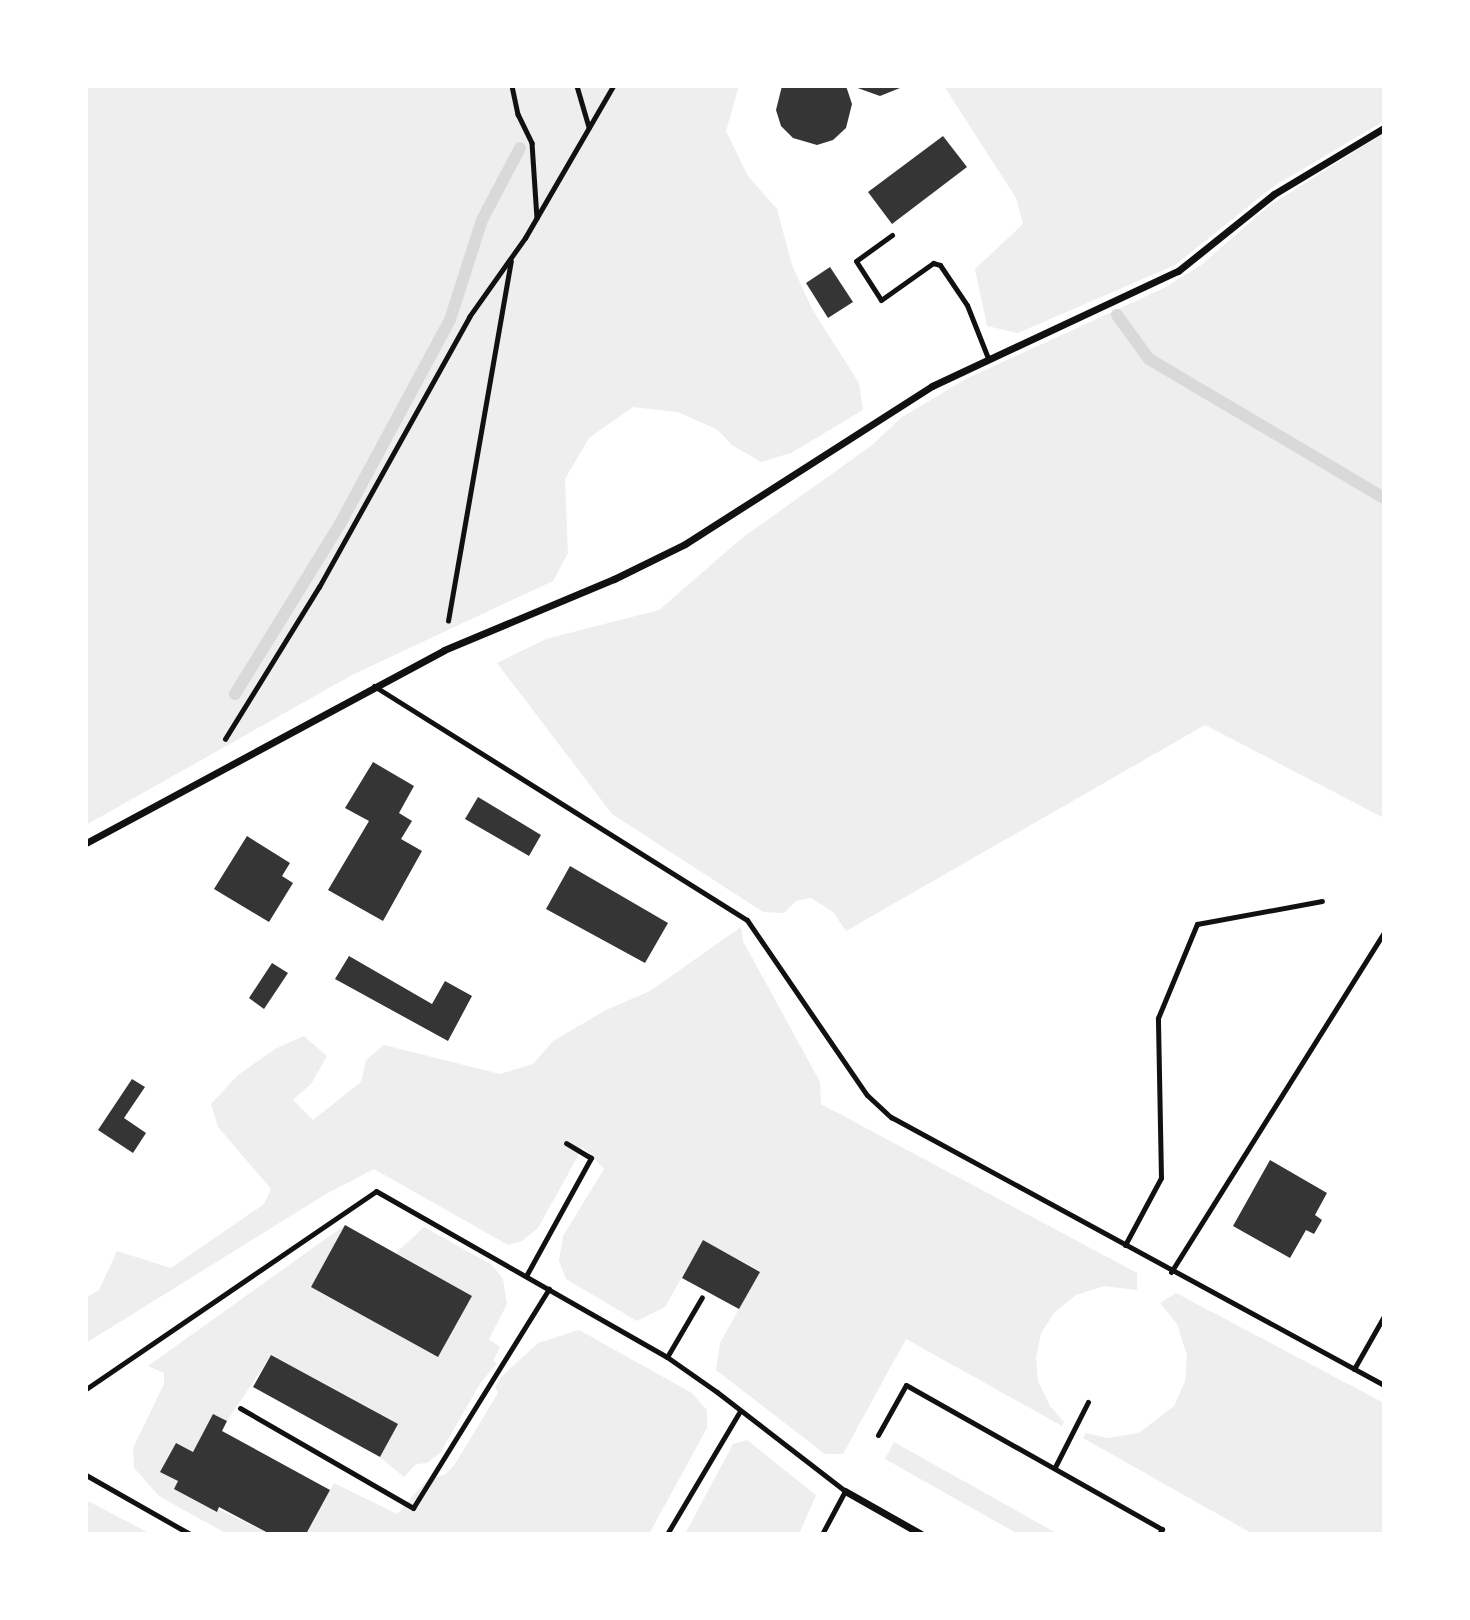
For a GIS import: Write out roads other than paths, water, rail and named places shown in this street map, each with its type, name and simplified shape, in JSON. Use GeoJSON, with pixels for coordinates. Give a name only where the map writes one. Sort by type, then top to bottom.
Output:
{"type":"FeatureCollection","features":[{"type":"Feature","properties":{"kind":"street"},"geometry":{"type":"LineString","coordinates":[[86,844],[444,650],[675,549],[875,419],[988,358],[1105,309],[1178,271],[1274,194],[1384,128]]}},
{"type":"Feature","properties":{"kind":"street"},"geometry":{"type":"LineString","coordinates":[[845,1491],[921,1534]]}},
{"type":"Feature","properties":{"kind":"lane"},"geometry":{"type":"LineString","coordinates":[[892,235],[856,261],[881,300],[933,263],[940,265],[967,305],[988,358]]}},
{"type":"Feature","properties":{"kind":"lane"},"geometry":{"type":"LineString","coordinates":[[374,686],[747,920],[867,1095],[891,1117],[1171,1272],[1384,1385]]}},
{"type":"Feature","properties":{"kind":"lane"},"geometry":{"type":"LineString","coordinates":[[1125,1245],[1161,1178],[1158,1018],[1197,924],[1322,901]]}},
{"type":"Feature","properties":{"kind":"lane"},"geometry":{"type":"LineString","coordinates":[[1171,1272],[1384,933]]}},
{"type":"Feature","properties":{"kind":"lane"},"geometry":{"type":"LineString","coordinates":[[526,1276],[591,1158],[566,1143]]}},
{"type":"Feature","properties":{"kind":"lane"},"geometry":{"type":"LineString","coordinates":[[86,1390],[376,1191],[667,1356],[845,1491],[822,1534]]}},
{"type":"Feature","properties":{"kind":"lane"},"geometry":{"type":"LineString","coordinates":[[240,1408],[414,1508],[549,1289]]}},
{"type":"Feature","properties":{"kind":"lane"},"geometry":{"type":"LineString","coordinates":[[667,1356],[702,1297]]}},
{"type":"Feature","properties":{"kind":"lane"},"geometry":{"type":"LineString","coordinates":[[1354,1369],[1384,1316]]}},
{"type":"Feature","properties":{"kind":"lane"},"geometry":{"type":"LineString","coordinates":[[878,1435],[906,1385],[1162,1530],[1159,1534]]}},
{"type":"Feature","properties":{"kind":"lane"},"geometry":{"type":"LineString","coordinates":[[1055,1467],[1088,1402]]}},
{"type":"Feature","properties":{"kind":"lane"},"geometry":{"type":"LineString","coordinates":[[667,1534],[740,1411]]}},
{"type":"Feature","properties":{"kind":"lane"},"geometry":{"type":"LineString","coordinates":[[86,1475],[190,1534]]}},
{"type":"Feature","properties":{"kind":"waterway"},"geometry":{"type":"LineString","coordinates":[[235,694],[340,524],[450,320],[482,220],[520,148]]}},
{"type":"Feature","properties":{"kind":"waterway"},"geometry":{"type":"LineString","coordinates":[[1117,315],[1149,359],[1384,498]]}}]}
